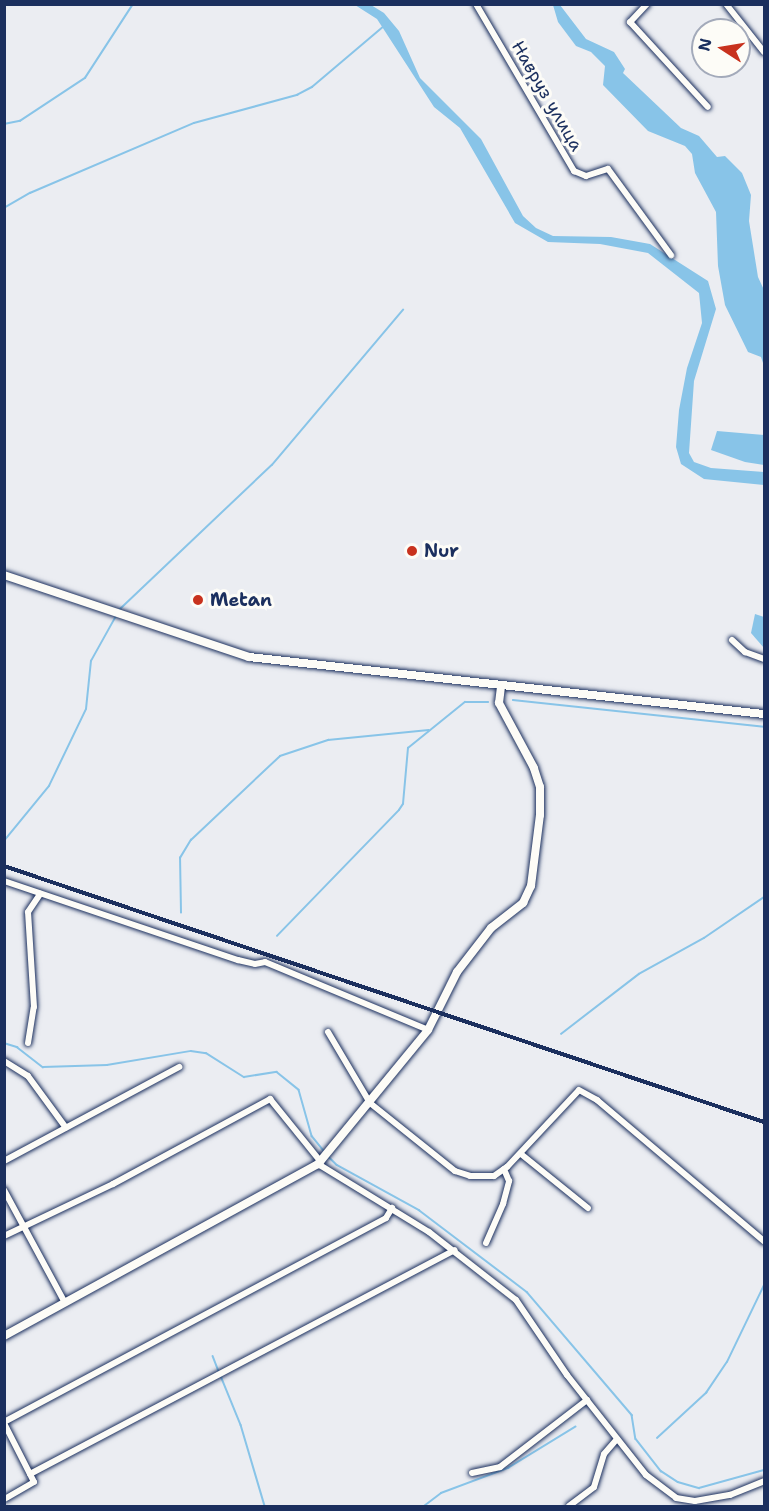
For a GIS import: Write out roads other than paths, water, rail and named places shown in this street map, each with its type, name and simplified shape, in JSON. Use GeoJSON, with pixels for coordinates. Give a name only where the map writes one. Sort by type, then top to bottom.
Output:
{"type":"FeatureCollection","features":[{"type":"Feature","properties":{"kind":"main road"},"geometry":{"type":"LineString","coordinates":[[4,575],[249,657],[501,687],[765,714]]}},
{"type":"Feature","properties":{"kind":"main road"},"geometry":{"type":"LineString","coordinates":[[6,1332],[65,1303],[320,1163],[428,1030],[457,972],[490,928],[524,903],[531,886],[540,815],[540,787],[499,703],[486,685]]}},
{"type":"Feature","properties":{"kind":"main road"},"geometry":{"type":"LineString","coordinates":[[499,703],[501,687]]}},
{"type":"Feature","properties":{"kind":"street","name":"Навруз улица"},"geometry":{"type":"LineString","coordinates":[[476,4],[574,171],[586,176],[608,169],[671,255]]}},
{"type":"Feature","properties":{"kind":"street"},"geometry":{"type":"LineString","coordinates":[[647,4],[630,22],[708,107]]}},
{"type":"Feature","properties":{"kind":"street"},"geometry":{"type":"LineString","coordinates":[[726,4],[765,52]]}},
{"type":"Feature","properties":{"kind":"street"},"geometry":{"type":"LineString","coordinates":[[732,640],[745,652],[765,659]]}},
{"type":"Feature","properties":{"kind":"street"},"geometry":{"type":"LineString","coordinates":[[5,881],[238,960],[255,964],[265,962],[428,1030]]}},
{"type":"Feature","properties":{"kind":"street"},"geometry":{"type":"LineString","coordinates":[[28,1043],[34,1007],[28,912],[40,894]]}},
{"type":"Feature","properties":{"kind":"street"},"geometry":{"type":"LineString","coordinates":[[328,1032],[370,1103],[455,1171],[470,1176],[494,1176],[521,1154],[579,1090],[588,1094],[764,1241]]}},
{"type":"Feature","properties":{"kind":"street"},"geometry":{"type":"LineString","coordinates":[[4,1061],[28,1076],[66,1128]]}},
{"type":"Feature","properties":{"kind":"street"},"geometry":{"type":"LineString","coordinates":[[4,1161],[179,1067]]}},
{"type":"Feature","properties":{"kind":"street"},"geometry":{"type":"LineString","coordinates":[[4,1236],[113,1184],[270,1099],[320,1163],[454,1250],[516,1300],[587,1400],[646,1474],[676,1498],[696,1501],[730,1495],[765,1481]]}},
{"type":"Feature","properties":{"kind":"street"},"geometry":{"type":"LineString","coordinates":[[521,1154],[588,1208]]}},
{"type":"Feature","properties":{"kind":"street"},"geometry":{"type":"LineString","coordinates":[[486,1243],[503,1204],[509,1181],[504,1169]]}},
{"type":"Feature","properties":{"kind":"street"},"geometry":{"type":"LineString","coordinates":[[4,1190],[65,1303]]}},
{"type":"Feature","properties":{"kind":"street"},"geometry":{"type":"LineString","coordinates":[[4,1499],[34,1482],[4,1422],[386,1218],[392,1208]]}},
{"type":"Feature","properties":{"kind":"street"},"geometry":{"type":"LineString","coordinates":[[30,1474],[454,1250]]}},
{"type":"Feature","properties":{"kind":"street"},"geometry":{"type":"LineString","coordinates":[[472,1473],[500,1467],[587,1400]]}},
{"type":"Feature","properties":{"kind":"street"},"geometry":{"type":"LineString","coordinates":[[569,1506],[594,1487],[604,1454],[617,1438]]}},
{"type":"Feature","properties":{"kind":"water"},"geometry":{"type":"Polygon","coordinates":[[[355,5],[371,5],[384,13],[399,31],[420,78],[481,139],[523,216],[536,228],[553,236],[611,237],[650,244],[708,281],[716,309],[694,381],[689,453],[694,462],[711,468],[764,472],[764,485],[704,479],[681,464],[676,447],[679,410],[687,368],[702,323],[699,293],[648,253],[600,244],[548,242],[515,223],[460,128],[434,107],[377,19],[355,5]]]}},
{"type":"Feature","properties":{"kind":"water"},"geometry":{"type":"Polygon","coordinates":[[[553,5],[560,5],[586,39],[614,52],[625,69],[623,73],[681,128],[699,136],[717,157],[725,156],[742,173],[751,195],[749,221],[758,277],[764,290],[764,366],[761,357],[748,352],[725,305],[718,266],[716,212],[695,173],[692,154],[685,146],[648,131],[603,85],[605,66],[591,52],[576,46],[558,22],[553,5]]]}},
{"type":"Feature","properties":{"kind":"water"},"geometry":{"type":"Polygon","coordinates":[[[717,431],[764,435],[764,465],[745,462],[711,450],[717,431]]]}},
{"type":"Feature","properties":{"kind":"water"},"geometry":{"type":"Polygon","coordinates":[[[755,614],[764,617],[764,648],[751,633],[755,614]]]}},
{"type":"Feature","properties":{"kind":"waterway"},"geometry":{"type":"LineString","coordinates":[[4,124],[20,121],[85,78],[133,4]]}},
{"type":"Feature","properties":{"kind":"waterway"},"geometry":{"type":"LineString","coordinates":[[4,208],[30,193],[194,123],[297,95],[312,87],[383,27]]}},
{"type":"Feature","properties":{"kind":"waterway"},"geometry":{"type":"LineString","coordinates":[[120,609],[272,465],[403,310]]}},
{"type":"Feature","properties":{"kind":"waterway"},"geometry":{"type":"LineString","coordinates":[[4,841],[49,786],[86,709],[91,661],[116,616]]}},
{"type":"Feature","properties":{"kind":"waterway"},"geometry":{"type":"LineString","coordinates":[[513,700],[764,727]]}},
{"type":"Feature","properties":{"kind":"waterway"},"geometry":{"type":"LineString","coordinates":[[277,936],[399,810],[403,804],[408,748],[465,702],[488,702]]}},
{"type":"Feature","properties":{"kind":"waterway"},"geometry":{"type":"LineString","coordinates":[[181,913],[180,858],[191,840],[280,756],[328,740],[429,730]]}},
{"type":"Feature","properties":{"kind":"waterway"},"geometry":{"type":"LineString","coordinates":[[561,1034],[639,974],[704,938],[764,897]]}},
{"type":"Feature","properties":{"kind":"waterway"},"geometry":{"type":"LineString","coordinates":[[4,1043],[17,1047],[43,1067],[107,1065],[191,1051],[206,1053],[244,1077],[277,1072],[299,1090],[312,1136],[324,1151]]}},
{"type":"Feature","properties":{"kind":"waterway"},"geometry":{"type":"LineString","coordinates":[[329,1157],[337,1165],[419,1210],[527,1292],[632,1415],[636,1439],[661,1471],[678,1482],[699,1488],[764,1470]]}},
{"type":"Feature","properties":{"kind":"waterway"},"geometry":{"type":"LineString","coordinates":[[657,1438],[706,1393],[727,1362],[764,1285]]}},
{"type":"Feature","properties":{"kind":"waterway"},"geometry":{"type":"LineString","coordinates":[[213,1356],[219,1372]]}},
{"type":"Feature","properties":{"kind":"waterway"},"geometry":{"type":"LineString","coordinates":[[221,1376],[241,1425],[265,1506]]}},
{"type":"Feature","properties":{"kind":"waterway"},"geometry":{"type":"LineString","coordinates":[[424,1506],[441,1493],[508,1468],[575,1427]]}},
{"type":"Feature","properties":{"kind":"railway"},"geometry":{"type":"LineString","coordinates":[[4,866],[764,1122]]}},
{"type":"Feature","properties":{"kind":"place","name":"Nur"},"geometry":{"type":"Point","coordinates":[412,551]}},
{"type":"Feature","properties":{"kind":"place","name":"Metan"},"geometry":{"type":"Point","coordinates":[198,600]}}]}
